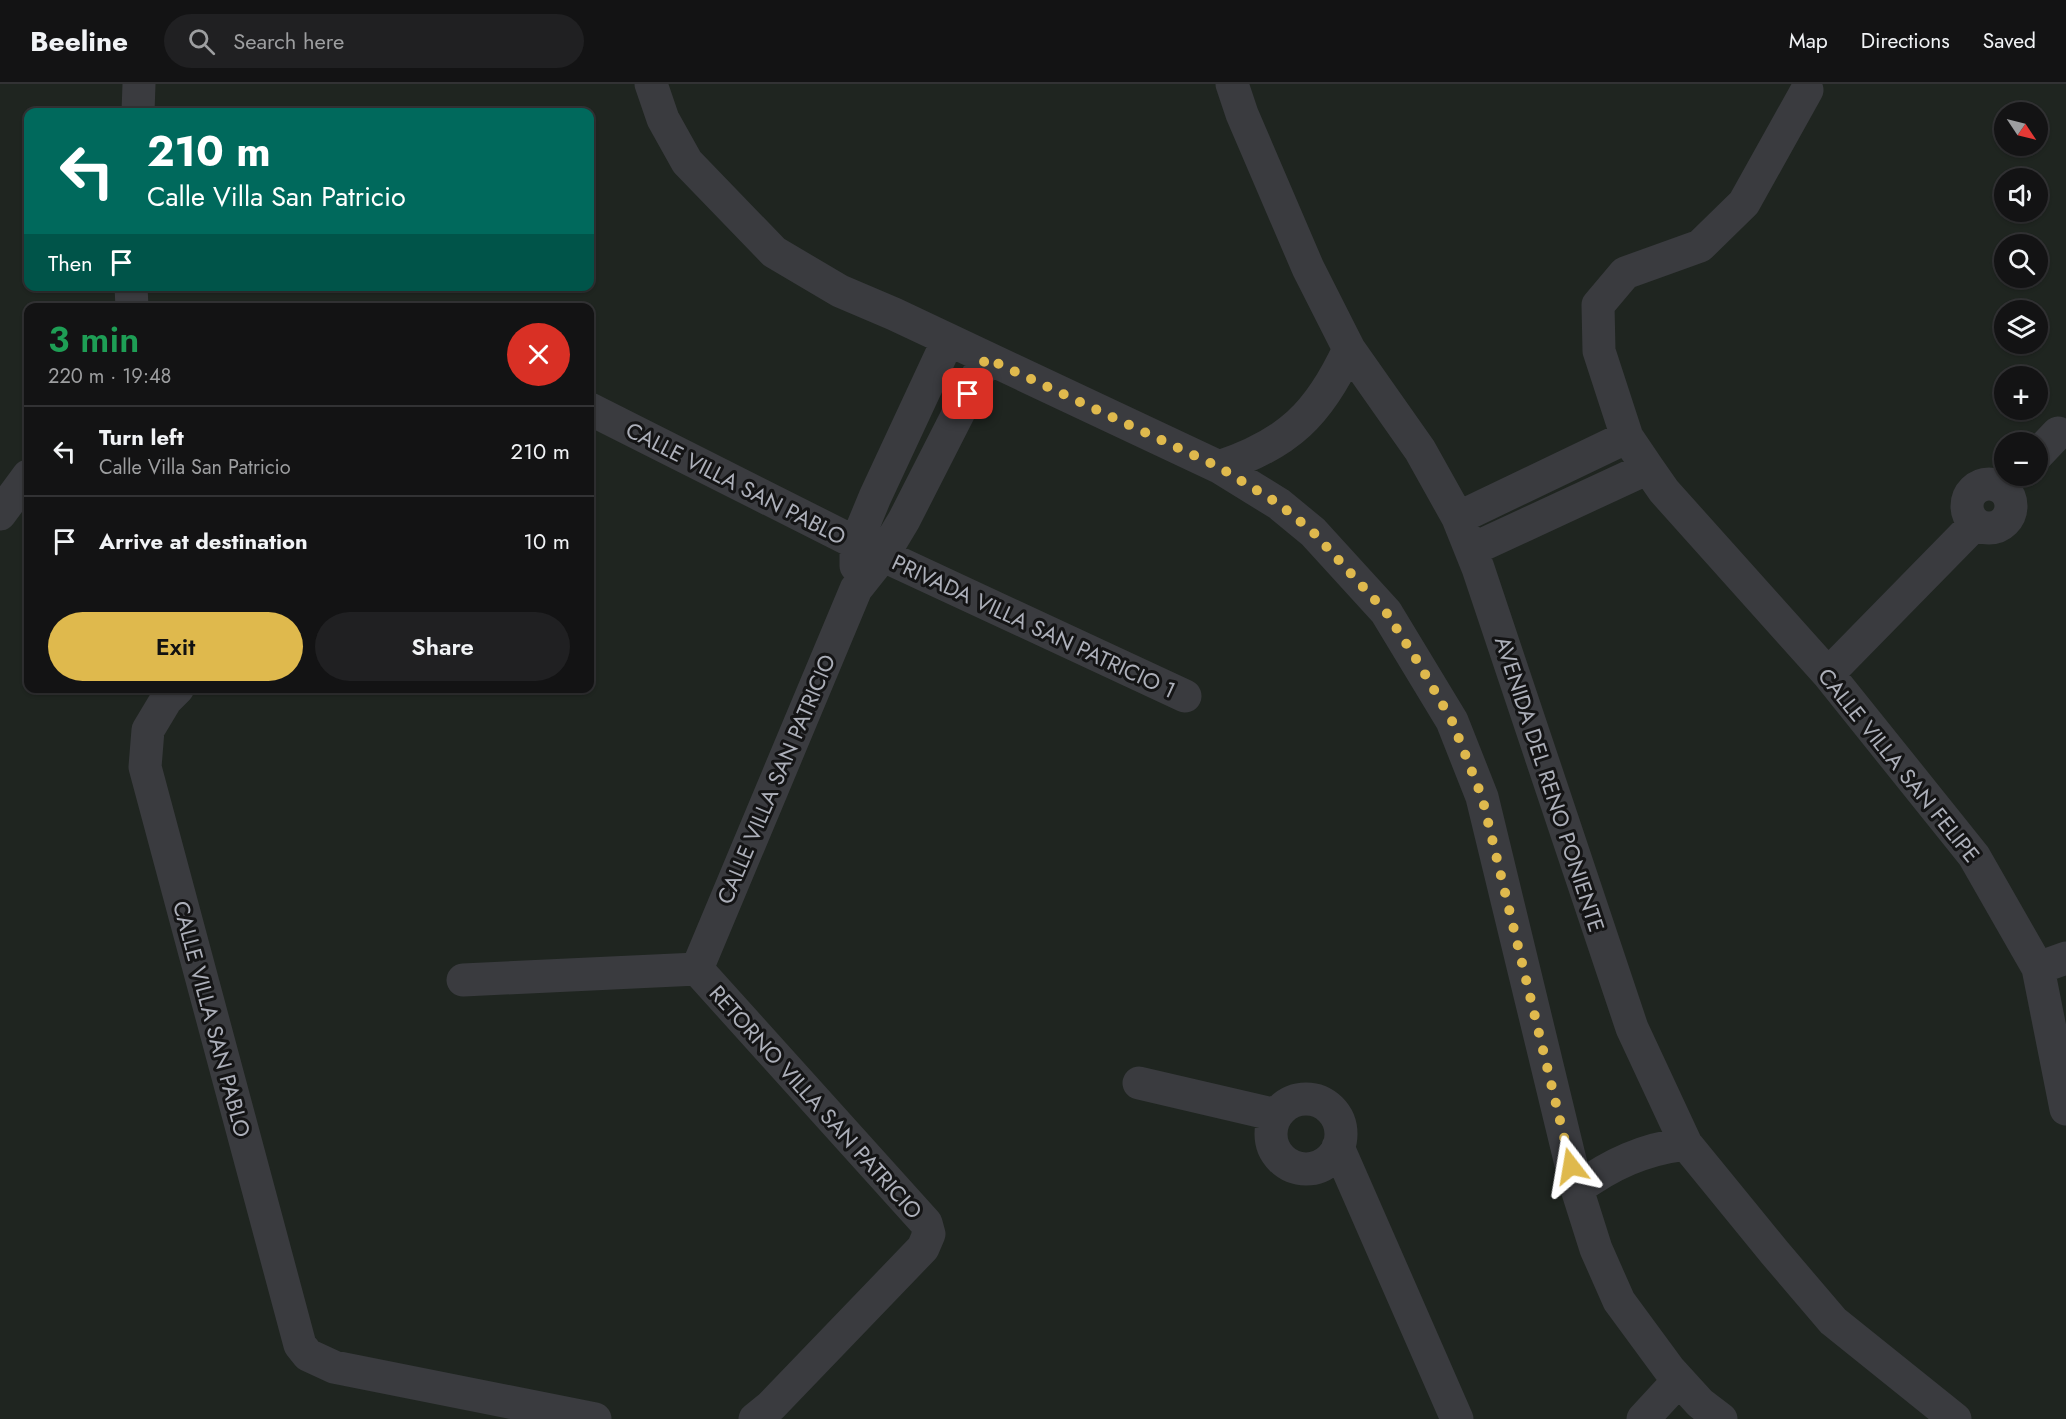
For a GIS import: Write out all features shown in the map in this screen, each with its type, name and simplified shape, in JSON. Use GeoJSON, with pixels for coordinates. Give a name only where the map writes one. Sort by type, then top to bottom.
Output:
{"type":"FeatureCollection","features":[{"type":"Feature","properties":{"kind":"street"},"geometry":{"type":"LineString","coordinates":[[138,108],[139,84]]}},
{"type":"Feature","properties":{"kind":"street"},"geometry":{"type":"LineString","coordinates":[[651,84],[663,119],[687,162],[774,252],[840,291],[894,314],[1219,467],[1279,504],[1313,532],[1386,612],[1452,721],[1482,797],[1577,1189],[1596,1249],[1618,1301],[1696,1405],[1643,1419]]}},
{"type":"Feature","properties":{"kind":"street","name":"AVENIDA DEL RENO PONIENTE"},"geometry":{"type":"LineString","coordinates":[[1232,84],[1242,114],[1308,268],[1349,349],[1420,450],[1458,518],[1471,550],[1632,1028],[1686,1144],[1833,1321],[1955,1419]]}},
{"type":"Feature","properties":{"kind":"street","name":"CALLE VILLA SAN FELIPE"},"geometry":{"type":"LineString","coordinates":[[1807,90],[1744,203],[1700,246],[1625,273],[1598,305],[1599,351],[1627,437],[1664,491],[1828,674],[1974,856],[2052,963],[2066,1109]]}},
{"type":"Feature","properties":{"kind":"street","name":"CALLE VILLA SAN PATRICIO"},"geometry":{"type":"LineString","coordinates":[[697,969],[856,589],[870,549],[875,497],[948,340]]}},
{"type":"Feature","properties":{"kind":"street"},"geometry":{"type":"LineString","coordinates":[[1219,467],[1247,458],[1273,445],[1297,427],[1330,387],[1349,349]]}},
{"type":"Feature","properties":{"kind":"street","name":"CALLE VILLA SAN PATRICIO"},"geometry":{"type":"LineString","coordinates":[[870,549],[904,520],[986,358]]}},
{"type":"Feature","properties":{"kind":"street","name":"CALLE VILLA SAN PABLO"},"geometry":{"type":"LineString","coordinates":[[594,411],[870,549]]}},
{"type":"Feature","properties":{"kind":"street"},"geometry":{"type":"LineString","coordinates":[[1458,518],[1627,437]]}},
{"type":"Feature","properties":{"kind":"street"},"geometry":{"type":"LineString","coordinates":[[1471,550],[1648,468]]}},
{"type":"Feature","properties":{"kind":"street"},"geometry":{"type":"LineString","coordinates":[[0,514],[24,481]]}},
{"type":"Feature","properties":{"kind":"street"},"geometry":{"type":"LineString","coordinates":[[1828,674],[1975,524],[1966,508],[1967,500],[1971,492],[1987,483],[1994,484]]}},
{"type":"Feature","properties":{"kind":"street","name":"PRIVADA VILLA SAN PATRICIO 1"},"geometry":{"type":"LineString","coordinates":[[870,549],[1185,696]]}},
{"type":"Feature","properties":{"kind":"street","name":"CALLE VILLA SAN PABLO"},"geometry":{"type":"LineString","coordinates":[[173,693],[166,700],[148,730],[145,767],[300,1345],[308,1355],[334,1367],[595,1419]]}},
{"type":"Feature","properties":{"kind":"street"},"geometry":{"type":"LineString","coordinates":[[463,980],[697,969]]}},
{"type":"Feature","properties":{"kind":"street","name":"RETORNO VILLA SAN PATRICIO"},"geometry":{"type":"LineString","coordinates":[[697,969],[926,1222],[929,1234],[924,1248],[771,1406],[755,1419]]}},
{"type":"Feature","properties":{"kind":"street"},"geometry":{"type":"LineString","coordinates":[[1139,1083],[1276,1114]]}},
{"type":"Feature","properties":{"kind":"street"},"geometry":{"type":"LineString","coordinates":[[1302,1098],[1323,1102],[1337,1117],[1341,1127],[1338,1148],[1331,1158],[1320,1166],[1308,1169],[1289,1165],[1275,1152],[1270,1139],[1271,1126],[1276,1114],[1292,1101],[1302,1098]]}},
{"type":"Feature","properties":{"kind":"street"},"geometry":{"type":"LineString","coordinates":[[1577,1189],[1599,1173],[1624,1160],[1664,1147],[1686,1144]]}},
{"type":"Feature","properties":{"kind":"street"},"geometry":{"type":"LineString","coordinates":[[1338,1148],[1458,1419]]}},
{"type":"Feature","properties":{"kind":"shaded area"},"geometry":{"type":"Polygon","coordinates":[[[0,84],[2066,84],[2066,1419],[0,1419],[0,84]]]}},
{"type":"Feature","properties":{"kind":"route"},"geometry":{"type":"LineString","coordinates":[[968,394],[986,358],[1219,467],[1279,504],[1313,532],[1386,612],[1452,721],[1482,797],[1571,1166]]}}]}
